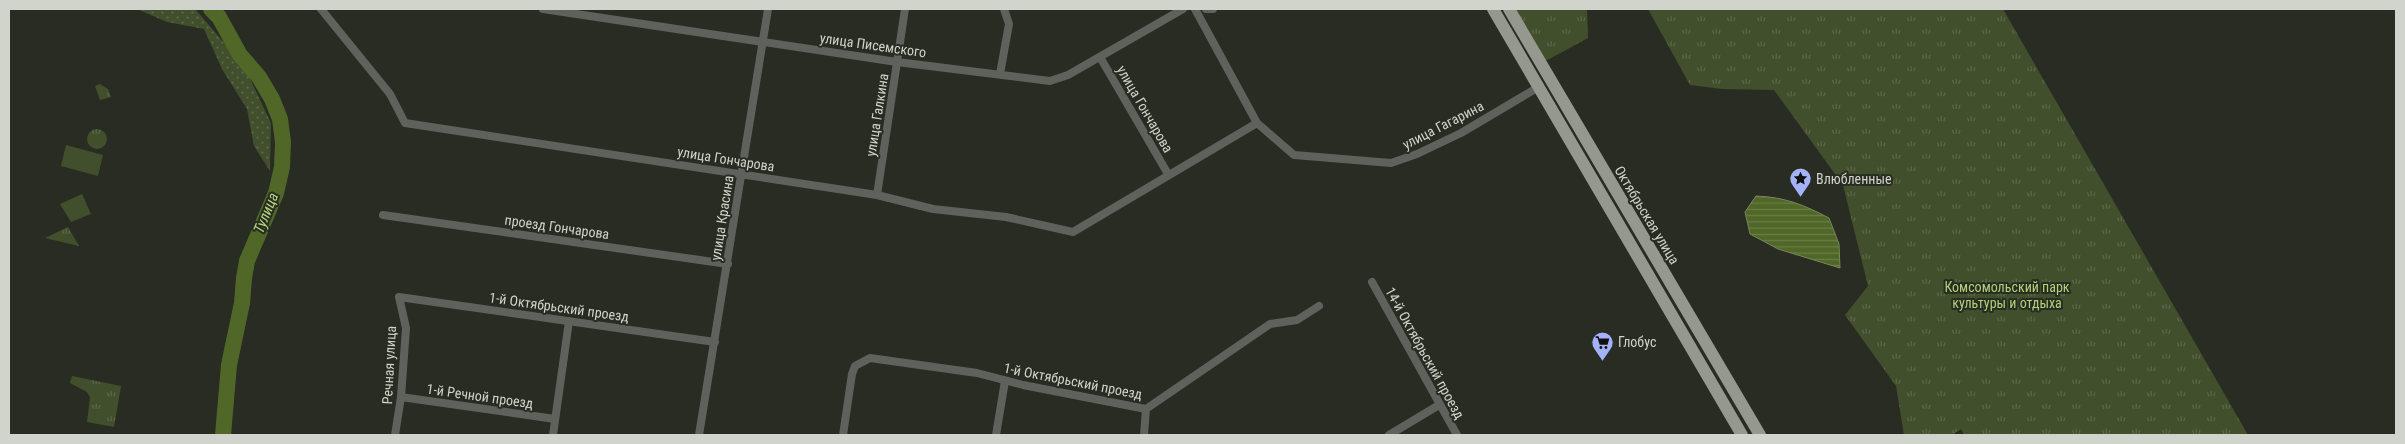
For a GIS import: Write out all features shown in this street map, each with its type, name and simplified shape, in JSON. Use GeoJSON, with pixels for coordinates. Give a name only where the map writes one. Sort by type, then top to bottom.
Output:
{"type":"FeatureCollection","features":[{"type":"Feature","properties":{"kind":"main road"},"geometry":{"type":"LineString","coordinates":[[1492,9],[1742,435]]}},
{"type":"Feature","properties":{"kind":"main road","name":"Октябрьская улица"},"geometry":{"type":"LineString","coordinates":[[1509,9],[1760,435]]}},
{"type":"Feature","properties":{"kind":"street","name":"улица Гончарова"},"geometry":{"type":"LineString","coordinates":[[321,9],[390,94],[405,123],[877,195],[933,209],[1006,217],[1073,232],[1257,123]]}},
{"type":"Feature","properties":{"kind":"street","name":"улица Писемского"},"geometry":{"type":"LineString","coordinates":[[543,9],[897,62],[1050,81],[1068,75],[1183,9]]}},
{"type":"Feature","properties":{"kind":"street","name":"улица Красина"},"geometry":{"type":"LineString","coordinates":[[699,435],[768,9]]}},
{"type":"Feature","properties":{"kind":"street","name":"улица Галкина"},"geometry":{"type":"LineString","coordinates":[[877,195],[905,9]]}},
{"type":"Feature","properties":{"kind":"street"},"geometry":{"type":"LineString","coordinates":[[1000,74],[1009,24],[1004,9]]}},
{"type":"Feature","properties":{"kind":"street","name":"улица Гагарина"},"geometry":{"type":"LineString","coordinates":[[1195,9],[1257,123],[1294,155],[1391,163],[1417,154],[1461,133],[1537,88]]}},
{"type":"Feature","properties":{"kind":"street"},"geometry":{"type":"LineString","coordinates":[[1206,9],[1213,9]]}},
{"type":"Feature","properties":{"kind":"street","name":"улица Гончарова"},"geometry":{"type":"LineString","coordinates":[[1100,57],[1168,174]]}},
{"type":"Feature","properties":{"kind":"street","name":"проезд Гончарова"},"geometry":{"type":"LineString","coordinates":[[383,214],[728,264]]}},
{"type":"Feature","properties":{"kind":"street","name":"14-й Октябрьский проезд"},"geometry":{"type":"LineString","coordinates":[[1372,282],[1457,435]]}},
{"type":"Feature","properties":{"kind":"street","name":"1-й Октябрьский проезд"},"geometry":{"type":"LineString","coordinates":[[399,297],[715,342]]}},
{"type":"Feature","properties":{"kind":"street","name":"Речная улица"},"geometry":{"type":"LineString","coordinates":[[395,435],[401,397],[406,328],[399,297]]}},
{"type":"Feature","properties":{"kind":"street","name":"1-й Октябрьский проезд"},"geometry":{"type":"LineString","coordinates":[[843,435],[852,374],[855,366],[870,358],[977,373],[1005,381],[1146,409],[1270,324],[1297,320],[1319,306]]}},
{"type":"Feature","properties":{"kind":"street"},"geometry":{"type":"LineString","coordinates":[[553,435],[569,321]]}},
{"type":"Feature","properties":{"kind":"street"},"geometry":{"type":"LineString","coordinates":[[996,435],[1005,381]]}},
{"type":"Feature","properties":{"kind":"street","name":"1-й Речной проезд"},"geometry":{"type":"LineString","coordinates":[[401,397],[555,419]]}},
{"type":"Feature","properties":{"kind":"street"},"geometry":{"type":"LineString","coordinates":[[1390,435],[1439,405]]}},
{"type":"Feature","properties":{"kind":"street"},"geometry":{"type":"LineString","coordinates":[[1144,435],[1146,409]]}},
{"type":"Feature","properties":{"kind":"green space"},"geometry":{"type":"Polygon","coordinates":[[[137,9],[195,9],[244,66],[271,123],[270,171],[254,146],[247,109],[222,69],[204,29],[167,22],[137,9]]]}},
{"type":"Feature","properties":{"kind":"green space"},"geometry":{"type":"Polygon","coordinates":[[[1511,9],[1587,9],[1588,38],[1540,64],[1511,9]]]}},
{"type":"Feature","properties":{"kind":"green space","name":"Комсомольский парк культуры и отдыха"},"geometry":{"type":"Polygon","coordinates":[[[1648,9],[2003,9],[2248,435],[1964,435],[1961,429],[1952,435],[1904,435],[1896,386],[1845,315],[1868,286],[1843,185],[1774,90],[1722,89],[1690,85],[1648,9]]]}},
{"type":"Feature","properties":{"kind":"green space"},"geometry":{"type":"Polygon","coordinates":[[[100,84],[108,89],[111,97],[100,100],[95,86],[100,84]]]}},
{"type":"Feature","properties":{"kind":"green space"},"geometry":{"type":"Polygon","coordinates":[[[97,129],[104,132],[107,139],[104,146],[97,149],[90,146],[87,139],[90,132],[97,129]]]}},
{"type":"Feature","properties":{"kind":"green space"},"geometry":{"type":"Polygon","coordinates":[[[66,145],[103,155],[98,176],[61,166],[66,145]]]}},
{"type":"Feature","properties":{"kind":"green space"},"geometry":{"type":"Polygon","coordinates":[[[82,194],[91,214],[71,222],[60,204],[82,194]]]}},
{"type":"Feature","properties":{"kind":"green space"},"geometry":{"type":"Polygon","coordinates":[[[68,227],[79,246],[45,238],[68,227]]]}},
{"type":"Feature","properties":{"kind":"green space"},"geometry":{"type":"Polygon","coordinates":[[[72,376],[121,386],[114,427],[87,422],[90,397],[87,392],[70,383],[72,376]]]}},
{"type":"Feature","properties":{"kind":"shaded area"},"geometry":{"type":"Polygon","coordinates":[[[1756,196],[1794,202],[1829,218],[1839,244],[1840,268],[1778,249],[1750,234],[1745,212],[1756,196]]]}},
{"type":"Feature","properties":{"kind":"waterway","name":"Тулица"},"geometry":{"type":"LineString","coordinates":[[211,9],[219,17],[240,55],[259,77],[272,99],[280,119],[283,142],[282,167],[276,193],[247,261],[242,303],[229,365],[223,435]]}},
{"type":"Feature","properties":{"kind":"place","name":"Влюбленные"},"geometry":{"type":"Point","coordinates":[1800,198]}},
{"type":"Feature","properties":{"kind":"place","name":"Глобус"},"geometry":{"type":"Point","coordinates":[1602,361]}}]}
